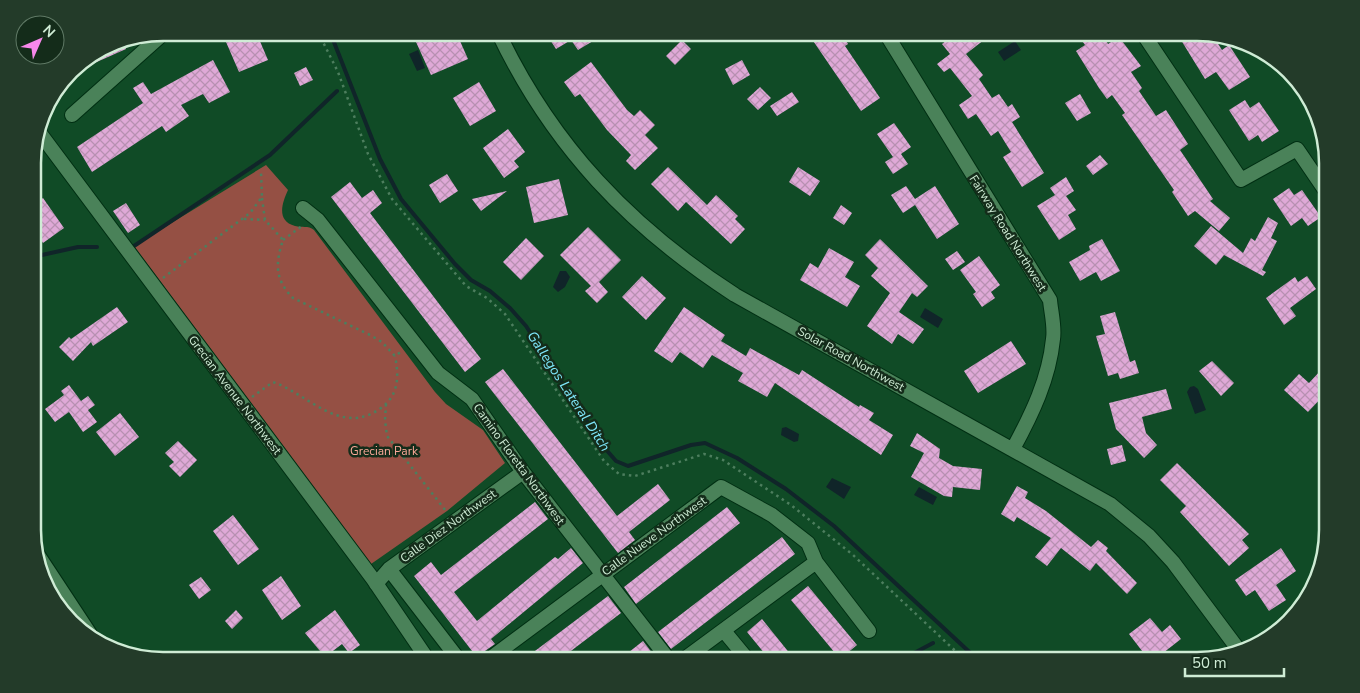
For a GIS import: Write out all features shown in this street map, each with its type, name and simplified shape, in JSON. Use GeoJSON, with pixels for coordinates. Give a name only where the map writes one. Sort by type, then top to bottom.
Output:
{"type":"FeatureCollection","features":[{"type":"Feature","properties":{"kind":"street","name":"Fairway Road Northwest"},"geometry":{"type":"LineString","coordinates":[[890,41],[1050,300],[1054,338],[1046,372],[1037,404],[1013,449]]}},
{"type":"Feature","properties":{"kind":"street"},"geometry":{"type":"LineString","coordinates":[[1148,41],[1240,180],[1297,150],[1319,183]]}},
{"type":"Feature","properties":{"kind":"street"},"geometry":{"type":"LineString","coordinates":[[72,115],[153,42]]}},
{"type":"Feature","properties":{"kind":"street","name":"Solar Road Northwest"},"geometry":{"type":"LineString","coordinates":[[503,42],[518,71],[572,152],[600,185],[643,228],[681,259],[735,295],[1092,492],[1149,536],[1173,562],[1235,645]]}},
{"type":"Feature","properties":{"kind":"street","name":"Grecian Avenue Northwest"},"geometry":{"type":"LineString","coordinates":[[44,139],[376,584],[422,652]]}},
{"type":"Feature","properties":{"kind":"street","name":"Camino Floretta Northwest"},"geometry":{"type":"LineString","coordinates":[[303,208],[318,220],[438,373],[472,399],[523,472],[662,652]]}},
{"type":"Feature","properties":{"kind":"street","name":"Calle Diez Northwest"},"geometry":{"type":"LineString","coordinates":[[376,584],[389,569],[523,472]]}},
{"type":"Feature","properties":{"kind":"street","name":"Calle Nueve Northwest"},"geometry":{"type":"LineString","coordinates":[[499,652],[721,487],[772,515],[808,543],[816,562]]}},
{"type":"Feature","properties":{"kind":"street"},"geometry":{"type":"LineString","coordinates":[[695,651],[816,562],[869,631]]}},
{"type":"Feature","properties":{"kind":"street"},"geometry":{"type":"LineString","coordinates":[[389,569],[453,652]]}},
{"type":"Feature","properties":{"kind":"street"},"geometry":{"type":"LineString","coordinates":[[50,573],[80,619]]}},
{"type":"Feature","properties":{"kind":"street"},"geometry":{"type":"LineString","coordinates":[[724,631],[741,651]]}},
{"type":"Feature","properties":{"kind":"path"},"geometry":{"type":"LineString","coordinates":[[323,42],[338,72],[368,154],[392,199],[466,286],[487,298],[505,314],[604,461],[619,474],[635,476],[704,454],[723,460],[791,505],[853,555],[956,651]]}},
{"type":"Feature","properties":{"kind":"path"},"geometry":{"type":"LineString","coordinates":[[261,172],[265,220],[283,240]]}},
{"type":"Feature","properties":{"kind":"path"},"geometry":{"type":"LineString","coordinates":[[168,286],[162,278],[243,219],[262,197]]}},
{"type":"Feature","properties":{"kind":"path"},"geometry":{"type":"LineString","coordinates":[[243,219],[265,220]]}},
{"type":"Feature","properties":{"kind":"path"},"geometry":{"type":"LineString","coordinates":[[245,390],[251,398],[273,382],[335,415],[354,420],[371,416],[386,404],[396,389],[398,373],[395,356],[382,342],[293,298],[282,287],[278,272],[278,255],[283,240],[302,226]]}},
{"type":"Feature","properties":{"kind":"path"},"geometry":{"type":"LineString","coordinates":[[395,356],[402,351]]}},
{"type":"Feature","properties":{"kind":"path"},"geometry":{"type":"LineString","coordinates":[[386,404],[387,436],[447,511],[439,516]]}},
{"type":"Feature","properties":{"kind":"green space","name":"Grecian Park"},"geometry":{"type":"Polygon","coordinates":[[[266,165],[288,190],[282,211],[285,220],[289,224],[314,230],[435,392],[446,404],[483,430],[505,463],[447,511],[371,564],[134,246],[266,165]]]}},
{"type":"Feature","properties":{"kind":"water"},"geometry":{"type":"Polygon","coordinates":[[[1015,41],[1021,50],[1004,61],[998,52],[1015,41]]]}},
{"type":"Feature","properties":{"kind":"water"},"geometry":{"type":"Polygon","coordinates":[[[418,50],[425,68],[417,71],[409,54],[418,50]]]}},
{"type":"Feature","properties":{"kind":"water"},"geometry":{"type":"Polygon","coordinates":[[[560,271],[566,271],[570,277],[565,287],[558,292],[553,287],[560,271]]]}},
{"type":"Feature","properties":{"kind":"water"},"geometry":{"type":"Polygon","coordinates":[[[925,308],[943,319],[938,328],[920,317],[925,308]]]}},
{"type":"Feature","properties":{"kind":"water"},"geometry":{"type":"Polygon","coordinates":[[[1194,386],[1198,389],[1206,410],[1195,414],[1187,392],[1190,387],[1194,386]]]}},
{"type":"Feature","properties":{"kind":"water"},"geometry":{"type":"Polygon","coordinates":[[[786,427],[799,434],[798,441],[794,442],[781,435],[782,428],[786,427]]]}},
{"type":"Feature","properties":{"kind":"water"},"geometry":{"type":"Polygon","coordinates":[[[832,478],[851,487],[844,499],[826,487],[832,478]]]}},
{"type":"Feature","properties":{"kind":"water"},"geometry":{"type":"Polygon","coordinates":[[[919,487],[937,497],[933,505],[914,495],[919,487]]]}},
{"type":"Feature","properties":{"kind":"building"},"geometry":{"type":"Polygon","coordinates":[[[681,41],[683,41],[691,49],[675,65],[666,56],[681,41]]]}},
{"type":"Feature","properties":{"kind":"building"},"geometry":{"type":"Polygon","coordinates":[[[813,41],[846,41],[848,44],[845,46],[880,98],[861,111],[813,41]]]}},
{"type":"Feature","properties":{"kind":"building"},"geometry":{"type":"Polygon","coordinates":[[[945,41],[982,41],[966,54],[983,75],[979,79],[992,98],[999,94],[1008,107],[1012,104],[1020,117],[1012,122],[1044,173],[1022,187],[1003,157],[1011,152],[998,131],[991,136],[976,114],[968,119],[959,105],[972,96],[950,68],[944,72],[937,64],[950,54],[942,44],[945,41]]]}},
{"type":"Feature","properties":{"kind":"building"},"geometry":{"type":"Polygon","coordinates":[[[1082,41],[1106,41],[1108,44],[1113,41],[1122,41],[1141,66],[1131,72],[1142,88],[1139,91],[1156,116],[1166,110],[1188,144],[1180,150],[1213,199],[1210,201],[1230,218],[1219,231],[1195,211],[1188,216],[1172,192],[1174,190],[1122,115],[1125,113],[1112,95],[1107,99],[1076,51],[1085,45],[1082,41]]]}},
{"type":"Feature","properties":{"kind":"building"},"geometry":{"type":"Polygon","coordinates":[[[1182,41],[1217,43],[1222,50],[1229,46],[1250,77],[1229,90],[1216,72],[1205,79],[1182,41]]]}},
{"type":"Feature","properties":{"kind":"building"},"geometry":{"type":"Polygon","coordinates":[[[226,42],[260,42],[268,60],[239,72],[226,42]]]}},
{"type":"Feature","properties":{"kind":"building"},"geometry":{"type":"Polygon","coordinates":[[[416,42],[460,42],[468,59],[431,75],[416,42]]]}},
{"type":"Feature","properties":{"kind":"building"},"geometry":{"type":"Polygon","coordinates":[[[551,42],[568,42],[556,49],[551,42]]]}},
{"type":"Feature","properties":{"kind":"building"},"geometry":{"type":"Polygon","coordinates":[[[572,42],[592,42],[578,50],[572,42]]]}},
{"type":"Feature","properties":{"kind":"building"},"geometry":{"type":"Polygon","coordinates":[[[126,49],[93,64],[117,51],[126,49]]]}},
{"type":"Feature","properties":{"kind":"building"},"geometry":{"type":"Polygon","coordinates":[[[213,60],[230,92],[209,103],[203,94],[181,105],[189,116],[166,132],[162,126],[92,172],[77,147],[143,103],[133,88],[143,82],[151,94],[213,60]]]}},
{"type":"Feature","properties":{"kind":"building"},"geometry":{"type":"Polygon","coordinates":[[[742,60],[750,75],[733,85],[725,69],[742,60]]]}},
{"type":"Feature","properties":{"kind":"building"},"geometry":{"type":"Polygon","coordinates":[[[591,62],[627,110],[634,116],[640,110],[655,125],[645,135],[658,148],[635,170],[626,161],[631,155],[607,130],[580,94],[575,97],[564,82],[591,62]]]}},
{"type":"Feature","properties":{"kind":"building"},"geometry":{"type":"Polygon","coordinates":[[[306,67],[313,80],[300,86],[294,73],[306,67]]]}},
{"type":"Feature","properties":{"kind":"building"},"geometry":{"type":"Polygon","coordinates":[[[479,82],[496,111],[470,126],[453,98],[479,82]]]}},
{"type":"Feature","properties":{"kind":"building"},"geometry":{"type":"Polygon","coordinates":[[[760,87],[771,98],[758,110],[747,99],[760,87]]]}},
{"type":"Feature","properties":{"kind":"building"},"geometry":{"type":"Polygon","coordinates":[[[792,92],[799,102],[777,116],[770,106],[792,92]]]}},
{"type":"Feature","properties":{"kind":"building"},"geometry":{"type":"Polygon","coordinates":[[[1080,94],[1091,113],[1077,121],[1065,103],[1080,94]]]}},
{"type":"Feature","properties":{"kind":"building"},"geometry":{"type":"Polygon","coordinates":[[[1245,100],[1250,108],[1259,102],[1279,131],[1262,142],[1258,135],[1249,141],[1229,110],[1245,100]]]}},
{"type":"Feature","properties":{"kind":"building"},"geometry":{"type":"Polygon","coordinates":[[[894,123],[911,147],[901,154],[908,164],[893,174],[885,162],[893,157],[877,134],[894,123]]]}},
{"type":"Feature","properties":{"kind":"building"},"geometry":{"type":"Polygon","coordinates":[[[508,129],[525,152],[514,161],[519,167],[504,178],[483,148],[508,129]]]}},
{"type":"Feature","properties":{"kind":"building"},"geometry":{"type":"Polygon","coordinates":[[[1100,155],[1108,164],[1093,175],[1086,166],[1100,155]]]}},
{"type":"Feature","properties":{"kind":"building"},"geometry":{"type":"Polygon","coordinates":[[[668,167],[707,205],[716,195],[738,216],[735,219],[745,229],[731,244],[686,202],[678,211],[651,184],[668,167]]]}},
{"type":"Feature","properties":{"kind":"building"},"geometry":{"type":"Polygon","coordinates":[[[798,167],[820,181],[810,196],[789,182],[798,167]]]}},
{"type":"Feature","properties":{"kind":"building"},"geometry":{"type":"Polygon","coordinates":[[[447,174],[458,191],[440,203],[429,185],[447,174]]]}},
{"type":"Feature","properties":{"kind":"building"},"geometry":{"type":"Polygon","coordinates":[[[1066,177],[1074,191],[1066,196],[1076,210],[1068,215],[1076,229],[1059,240],[1037,206],[1055,195],[1050,188],[1066,177]]]}},
{"type":"Feature","properties":{"kind":"building"},"geometry":{"type":"Polygon","coordinates":[[[559,179],[568,215],[534,223],[526,187],[559,179]]]}},
{"type":"Feature","properties":{"kind":"building"},"geometry":{"type":"Polygon","coordinates":[[[350,182],[362,198],[373,190],[382,203],[370,213],[481,359],[465,372],[331,197],[350,182]]]}},
{"type":"Feature","properties":{"kind":"building"},"geometry":{"type":"Polygon","coordinates":[[[906,186],[915,199],[935,186],[959,224],[937,239],[915,205],[903,213],[891,195],[906,186]]]}},
{"type":"Feature","properties":{"kind":"building"},"geometry":{"type":"Polygon","coordinates":[[[1289,188],[1294,195],[1302,190],[1319,214],[1319,218],[1308,226],[1302,218],[1291,226],[1273,199],[1289,188]]]}},
{"type":"Feature","properties":{"kind":"building"},"geometry":{"type":"Polygon","coordinates":[[[507,191],[481,211],[472,199],[507,191]]]}},
{"type":"Feature","properties":{"kind":"building"},"geometry":{"type":"Polygon","coordinates":[[[42,199],[64,228],[43,243],[42,241],[42,199]]]}},
{"type":"Feature","properties":{"kind":"building"},"geometry":{"type":"Polygon","coordinates":[[[126,203],[140,225],[128,233],[113,211],[126,203]]]}},
{"type":"Feature","properties":{"kind":"building"},"geometry":{"type":"Polygon","coordinates":[[[841,205],[852,213],[844,225],[833,218],[841,205]]]}},
{"type":"Feature","properties":{"kind":"building"},"geometry":{"type":"Polygon","coordinates":[[[1268,217],[1278,223],[1271,238],[1277,241],[1262,270],[1266,272],[1263,276],[1224,255],[1216,265],[1194,246],[1211,226],[1243,253],[1251,238],[1255,241],[1268,217]]]}},
{"type":"Feature","properties":{"kind":"building"},"geometry":{"type":"Polygon","coordinates":[[[588,227],[621,260],[599,282],[608,292],[597,303],[585,291],[591,286],[560,255],[588,227]]]}},
{"type":"Feature","properties":{"kind":"building"},"geometry":{"type":"Polygon","coordinates":[[[526,238],[544,256],[521,280],[503,262],[526,238]]]}},
{"type":"Feature","properties":{"kind":"building"},"geometry":{"type":"Polygon","coordinates":[[[880,239],[928,286],[917,297],[912,293],[899,312],[924,329],[913,344],[898,334],[892,344],[867,326],[890,293],[871,276],[878,268],[865,255],[880,239]]]}},
{"type":"Feature","properties":{"kind":"building"},"geometry":{"type":"Polygon","coordinates":[[[1102,239],[1120,271],[1101,281],[1096,272],[1080,281],[1069,262],[1090,250],[1089,246],[1102,239]]]}},
{"type":"Feature","properties":{"kind":"building"},"geometry":{"type":"Polygon","coordinates":[[[829,248],[854,262],[845,277],[860,286],[847,307],[800,280],[810,263],[818,268],[829,248]]]}},
{"type":"Feature","properties":{"kind":"building"},"geometry":{"type":"Polygon","coordinates":[[[957,251],[965,262],[953,270],[945,259],[957,251]]]}},
{"type":"Feature","properties":{"kind":"building"},"geometry":{"type":"Polygon","coordinates":[[[979,256],[1000,285],[991,292],[995,298],[982,307],[973,294],[976,292],[960,270],[979,256]]]}},
{"type":"Feature","properties":{"kind":"building"},"geometry":{"type":"Polygon","coordinates":[[[642,276],[666,298],[646,320],[622,297],[642,276]]]}},
{"type":"Feature","properties":{"kind":"building"},"geometry":{"type":"Polygon","coordinates":[[[1307,276],[1316,289],[1290,308],[1296,316],[1284,325],[1266,298],[1295,277],[1298,282],[1307,276]]]}},
{"type":"Feature","properties":{"kind":"building"},"geometry":{"type":"Polygon","coordinates":[[[117,307],[128,322],[93,346],[91,342],[73,361],[59,347],[69,337],[71,339],[117,307]]]}},
{"type":"Feature","properties":{"kind":"building"},"geometry":{"type":"Polygon","coordinates":[[[684,307],[725,335],[721,341],[746,356],[750,348],[799,375],[802,370],[859,407],[860,405],[874,413],[869,420],[893,435],[881,455],[775,383],[767,397],[738,381],[743,373],[712,355],[703,368],[680,352],[672,363],[654,351],[684,307]]]}},
{"type":"Feature","properties":{"kind":"building"},"geometry":{"type":"Polygon","coordinates":[[[1115,312],[1130,362],[1135,360],[1139,373],[1120,379],[1118,373],[1108,376],[1096,336],[1105,334],[1100,316],[1115,312]]]}},
{"type":"Feature","properties":{"kind":"building"},"geometry":{"type":"Polygon","coordinates":[[[1011,341],[1026,364],[978,393],[964,371],[1011,341]]]}},
{"type":"Feature","properties":{"kind":"building"},"geometry":{"type":"Polygon","coordinates":[[[1212,361],[1234,383],[1221,396],[1199,371],[1212,361]]]}},
{"type":"Feature","properties":{"kind":"building"},"geometry":{"type":"Polygon","coordinates":[[[503,369],[617,516],[658,484],[670,500],[629,532],[635,540],[618,553],[485,382],[503,369]]]}},
{"type":"Feature","properties":{"kind":"building"},"geometry":{"type":"Polygon","coordinates":[[[1319,372],[1319,400],[1308,412],[1284,390],[1299,374],[1309,383],[1319,372]]]}},
{"type":"Feature","properties":{"kind":"building"},"geometry":{"type":"Polygon","coordinates":[[[69,385],[81,401],[88,396],[95,405],[88,410],[97,422],[83,432],[69,412],[55,422],[45,409],[64,395],[61,391],[69,385]]]}},
{"type":"Feature","properties":{"kind":"building"},"geometry":{"type":"Polygon","coordinates":[[[1166,389],[1172,409],[1142,417],[1146,433],[1157,445],[1144,458],[1116,429],[1109,403],[1166,389]]]}},
{"type":"Feature","properties":{"kind":"building"},"geometry":{"type":"Polygon","coordinates":[[[120,413],[139,437],[115,456],[96,432],[120,413]]]}},
{"type":"Feature","properties":{"kind":"building"},"geometry":{"type":"Polygon","coordinates":[[[917,433],[940,449],[939,458],[953,466],[982,469],[980,490],[953,487],[952,497],[944,496],[911,477],[924,453],[910,446],[917,433]]]}},
{"type":"Feature","properties":{"kind":"building"},"geometry":{"type":"Polygon","coordinates":[[[178,441],[197,460],[180,477],[169,466],[174,462],[165,453],[178,441]]]}},
{"type":"Feature","properties":{"kind":"building"},"geometry":{"type":"Polygon","coordinates":[[[1122,445],[1126,461],[1111,465],[1107,449],[1122,445]]]}},
{"type":"Feature","properties":{"kind":"building"},"geometry":{"type":"Polygon","coordinates":[[[1177,463],[1249,534],[1242,540],[1249,548],[1229,566],[1180,512],[1186,506],[1160,480],[1177,463]]]}},
{"type":"Feature","properties":{"kind":"building"},"geometry":{"type":"Polygon","coordinates":[[[1017,486],[1028,492],[1025,498],[1046,511],[1091,547],[1098,540],[1108,548],[1106,551],[1137,583],[1127,594],[1096,563],[1090,571],[1061,548],[1047,566],[1035,557],[1051,538],[1017,517],[1014,522],[1001,514],[1017,486]]]}},
{"type":"Feature","properties":{"kind":"building"},"geometry":{"type":"Polygon","coordinates":[[[535,502],[548,519],[454,592],[477,621],[555,557],[558,559],[571,548],[583,563],[491,639],[495,644],[484,652],[473,652],[414,576],[431,562],[441,575],[535,502]]]}},
{"type":"Feature","properties":{"kind":"building"},"geometry":{"type":"Polygon","coordinates":[[[727,507],[740,523],[636,604],[624,587],[727,507]]]}},
{"type":"Feature","properties":{"kind":"building"},"geometry":{"type":"Polygon","coordinates":[[[233,515],[259,549],[238,565],[213,531],[233,515]]]}},
{"type":"Feature","properties":{"kind":"building"},"geometry":{"type":"Polygon","coordinates":[[[782,537],[795,554],[671,649],[658,632],[782,537]]]}},
{"type":"Feature","properties":{"kind":"building"},"geometry":{"type":"Polygon","coordinates":[[[1281,548],[1296,571],[1276,585],[1286,600],[1269,611],[1255,590],[1246,596],[1235,580],[1281,548]]]}},
{"type":"Feature","properties":{"kind":"building"},"geometry":{"type":"Polygon","coordinates":[[[281,576],[301,606],[282,620],[262,590],[281,576]]]}},
{"type":"Feature","properties":{"kind":"building"},"geometry":{"type":"Polygon","coordinates":[[[201,577],[211,590],[199,599],[189,585],[201,577]]]}},
{"type":"Feature","properties":{"kind":"building"},"geometry":{"type":"Polygon","coordinates":[[[808,586],[857,645],[849,651],[834,651],[791,600],[808,586]]]}},
{"type":"Feature","properties":{"kind":"building"},"geometry":{"type":"Polygon","coordinates":[[[608,596],[621,613],[570,652],[534,652],[608,596]]]}},
{"type":"Feature","properties":{"kind":"building"},"geometry":{"type":"Polygon","coordinates":[[[236,610],[243,618],[232,629],[225,621],[236,610]]]}},
{"type":"Feature","properties":{"kind":"building"},"geometry":{"type":"Polygon","coordinates":[[[335,610],[360,645],[351,652],[348,652],[342,644],[332,652],[321,652],[305,633],[335,610]]]}},
{"type":"Feature","properties":{"kind":"building"},"geometry":{"type":"Polygon","coordinates":[[[1150,618],[1162,632],[1170,625],[1181,639],[1166,651],[1142,651],[1129,634],[1150,618]]]}},
{"type":"Feature","properties":{"kind":"building"},"geometry":{"type":"Polygon","coordinates":[[[762,619],[788,651],[763,651],[747,632],[762,619]]]}},
{"type":"Feature","properties":{"kind":"building"},"geometry":{"type":"Polygon","coordinates":[[[643,641],[651,652],[630,652],[643,641]]]}},
{"type":"Feature","properties":{"kind":"waterway","name":"Gallegos Lateral Ditch"},"geometry":{"type":"LineString","coordinates":[[334,42],[380,159],[401,199],[455,264],[471,280],[490,291],[510,308],[526,326],[603,446],[616,461],[628,466],[691,445],[705,443],[737,458],[786,489],[834,526],[969,651]]}},
{"type":"Feature","properties":{"kind":"waterway"},"geometry":{"type":"LineString","coordinates":[[134,246],[270,155],[337,91]]}},
{"type":"Feature","properties":{"kind":"waterway"},"geometry":{"type":"LineString","coordinates":[[42,255],[78,247],[97,247]]}},
{"type":"Feature","properties":{"kind":"waterway"},"geometry":{"type":"LineString","coordinates":[[917,651],[933,643]]}}]}
